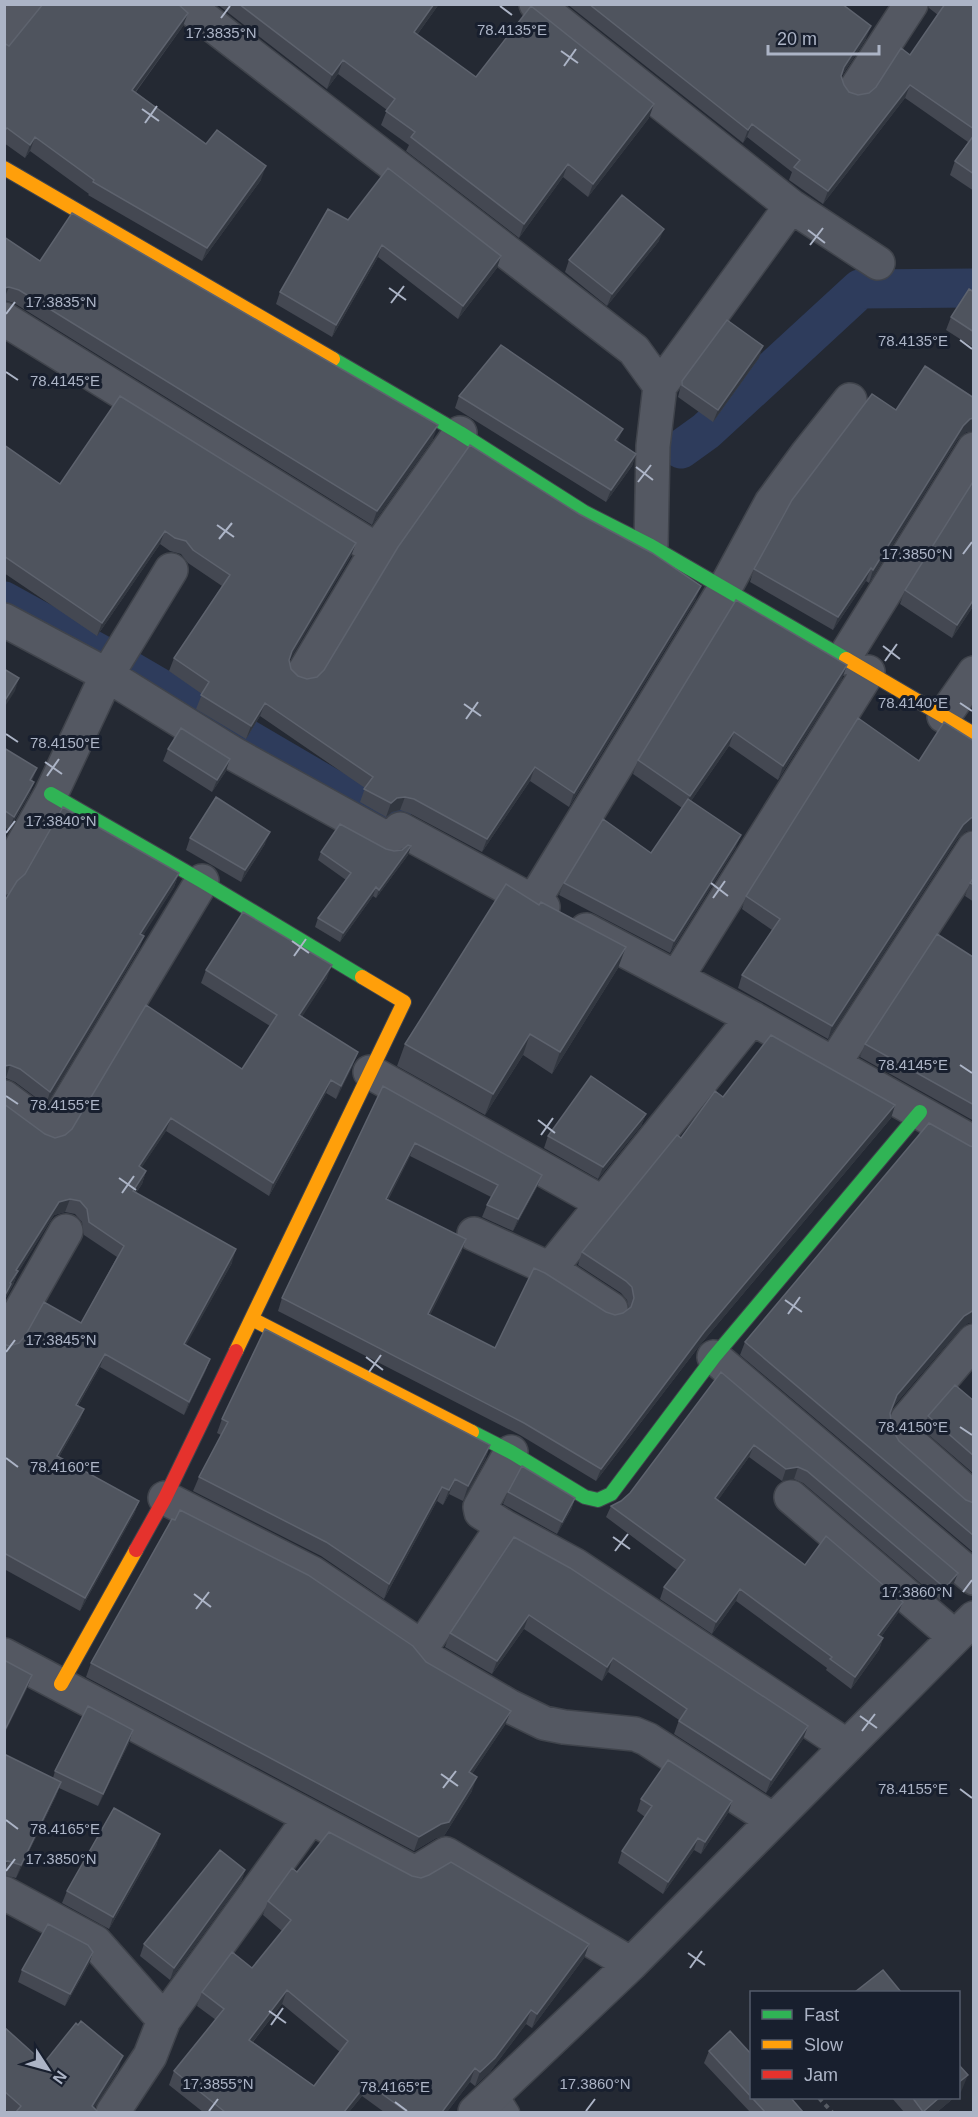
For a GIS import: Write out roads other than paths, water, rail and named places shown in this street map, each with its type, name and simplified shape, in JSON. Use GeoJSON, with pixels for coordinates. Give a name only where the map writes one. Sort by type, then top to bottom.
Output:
{"type":"FeatureCollection","features":[{"type":"Feature","properties":{"kind":"street"},"geometry":{"type":"LineString","coordinates":[[4,29],[25,4]]}},
{"type":"Feature","properties":{"kind":"street"},"geometry":{"type":"LineString","coordinates":[[185,4],[634,350],[660,386]]}},
{"type":"Feature","properties":{"kind":"street"},"geometry":{"type":"LineString","coordinates":[[536,4],[790,206],[878,263]]}},
{"type":"Feature","properties":{"kind":"street"},"geometry":{"type":"LineString","coordinates":[[855,90],[911,4]]}},
{"type":"Feature","properties":{"kind":"street"},"geometry":{"type":"LineString","coordinates":[[4,168],[459,433],[584,512],[651,546],[725,588],[974,734]]}},
{"type":"Feature","properties":{"kind":"street"},"geometry":{"type":"LineString","coordinates":[[651,546],[653,446],[660,386],[790,206]]}},
{"type":"Feature","properties":{"kind":"street"},"geometry":{"type":"LineString","coordinates":[[4,319],[377,550]]}},
{"type":"Feature","properties":{"kind":"street"},"geometry":{"type":"LineString","coordinates":[[533,902],[725,588],[771,503],[850,400]]}},
{"type":"Feature","properties":{"kind":"street"},"geometry":{"type":"LineString","coordinates":[[303,674],[377,550],[459,433]]}},
{"type":"Feature","properties":{"kind":"street"},"geometry":{"type":"LineString","coordinates":[[677,977],[856,665],[974,449]]}},
{"type":"Feature","properties":{"kind":"street"},"geometry":{"type":"LineString","coordinates":[[4,878],[51,794],[107,675],[171,570]]}},
{"type":"Feature","properties":{"kind":"street"},"geometry":{"type":"LineString","coordinates":[[4,620],[107,675],[234,754],[392,841],[400,829],[752,1018],[974,1143]]}},
{"type":"Feature","properties":{"kind":"street"},"geometry":{"type":"LineString","coordinates":[[944,716],[974,673]]}},
{"type":"Feature","properties":{"kind":"street"},"geometry":{"type":"LineString","coordinates":[[51,794],[404,1002],[165,1498],[61,1684]]}},
{"type":"Feature","properties":{"kind":"street"},"geometry":{"type":"LineString","coordinates":[[833,1065],[974,848]]}},
{"type":"Feature","properties":{"kind":"street"},"geometry":{"type":"LineString","coordinates":[[4,1097],[51,1132],[202,881]]}},
{"type":"Feature","properties":{"kind":"street"},"geometry":{"type":"LineString","coordinates":[[550,1269],[752,1018]]}},
{"type":"Feature","properties":{"kind":"street"},"geometry":{"type":"LineString","coordinates":[[370,1072],[603,1203]]}},
{"type":"Feature","properties":{"kind":"street"},"geometry":{"type":"LineString","coordinates":[[252,1319],[511,1452],[585,1497],[596,1501],[606,1498],[714,1357],[920,1112]]}},
{"type":"Feature","properties":{"kind":"street"},"geometry":{"type":"LineString","coordinates":[[4,1340],[66,1231]]}},
{"type":"Feature","properties":{"kind":"street"},"geometry":{"type":"LineString","coordinates":[[474,1234],[550,1269],[611,1309]]}},
{"type":"Feature","properties":{"kind":"street"},"geometry":{"type":"LineString","coordinates":[[974,1341],[907,1420],[903,1430],[907,1440],[974,1499]]}},
{"type":"Feature","properties":{"kind":"street"},"geometry":{"type":"LineString","coordinates":[[714,1357],[974,1578]]}},
{"type":"Feature","properties":{"kind":"street"},"geometry":{"type":"LineString","coordinates":[[511,1452],[480,1507],[481,1512],[575,1565],[847,1746]]}},
{"type":"Feature","properties":{"kind":"street"},"geometry":{"type":"LineString","coordinates":[[494,2105],[964,1627],[791,1497]]}},
{"type":"Feature","properties":{"kind":"street"},"geometry":{"type":"LineString","coordinates":[[165,1498],[312,1573],[423,1647],[430,1660],[509,1706],[544,1722],[564,1727],[635,1734],[647,1739],[773,1820]]}},
{"type":"Feature","properties":{"kind":"street"},"geometry":{"type":"LineString","coordinates":[[423,1647],[503,1526]]}},
{"type":"Feature","properties":{"kind":"street"},"geometry":{"type":"LineString","coordinates":[[4,1655],[415,1873],[446,1854],[631,1964]]}},
{"type":"Feature","properties":{"kind":"street"},"geometry":{"type":"LineString","coordinates":[[113,2112],[150,2056],[164,2020],[310,1818]]}},
{"type":"Feature","properties":{"kind":"street"},"geometry":{"type":"LineString","coordinates":[[4,1893],[95,1942],[164,2020]]}},
{"type":"Feature","properties":{"kind":"waterway"},"geometry":{"type":"LineString","coordinates":[[681,449],[706,431],[860,289],[974,288]]}},
{"type":"Feature","properties":{"kind":"waterway"},"geometry":{"type":"LineString","coordinates":[[4,601],[131,671],[384,819],[416,774]]}}]}
